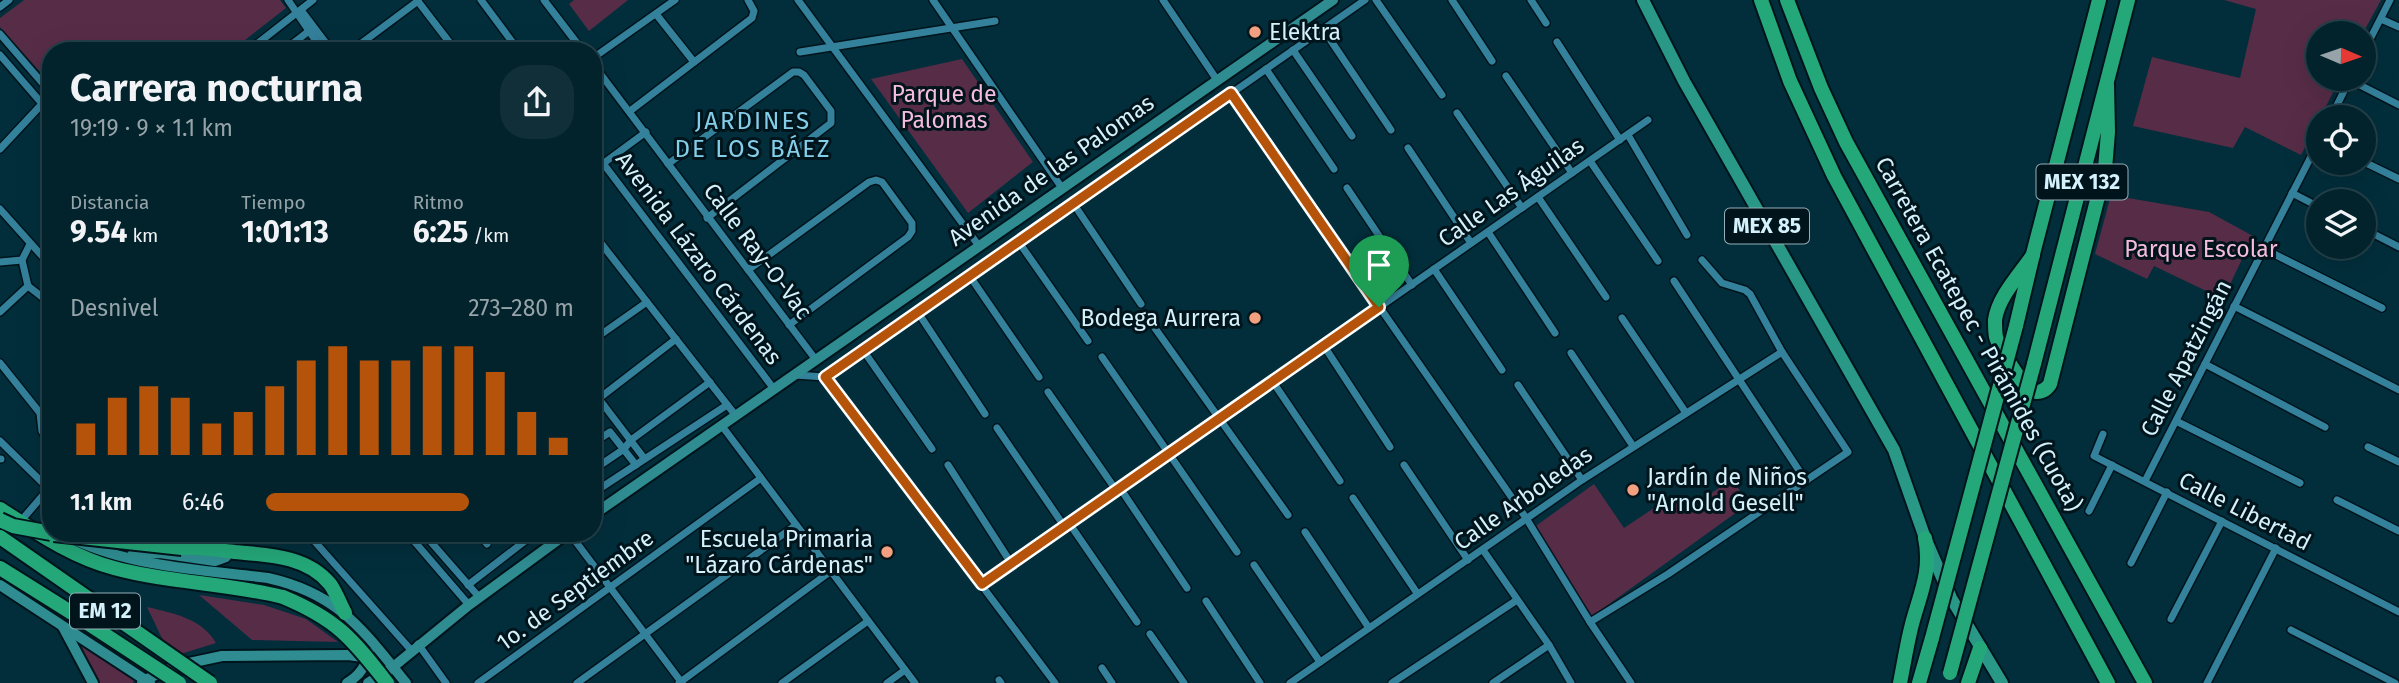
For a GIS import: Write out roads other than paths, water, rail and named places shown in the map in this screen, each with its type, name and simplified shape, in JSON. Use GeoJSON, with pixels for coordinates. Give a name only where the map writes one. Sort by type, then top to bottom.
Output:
{"type":"FeatureCollection","features":[{"type":"Feature","properties":{"kind":"highway"},"geometry":{"type":"LineString","coordinates":[[1761,0],[1790,81],[1833,176],[2108,683]]}},
{"type":"Feature","properties":{"kind":"highway","name":"Carretera Ecatepec - Pirámides (Cuota)"},"geometry":{"type":"LineString","coordinates":[[1787,0],[1821,88],[1846,142],[2146,683]]}},
{"type":"Feature","properties":{"kind":"highway","name":"MEX 132"},"geometry":{"type":"LineString","coordinates":[[1919,683],[2016,326],[2099,0]]}},
{"type":"Feature","properties":{"kind":"highway","name":"MEX 132"},"geometry":{"type":"LineString","coordinates":[[1949,678],[2129,0]]}},
{"type":"Feature","properties":{"kind":"highway"},"geometry":{"type":"LineString","coordinates":[[2033,255],[2001,303],[1996,314],[1995,328],[2002,350],[2027,387],[2037,392],[2045,390],[2050,384],[2105,169],[2108,132],[2107,85]]}},
{"type":"Feature","properties":{"kind":"highway"},"geometry":{"type":"LineString","coordinates":[[0,509],[42,535]]}},
{"type":"Feature","properties":{"kind":"highway"},"geometry":{"type":"LineString","coordinates":[[0,520],[13,526],[42,530]]}},
{"type":"Feature","properties":{"kind":"highway","name":"EM 12"},"geometry":{"type":"LineString","coordinates":[[0,537],[210,683]]}},
{"type":"Feature","properties":{"kind":"highway"},"geometry":{"type":"LineString","coordinates":[[1900,683],[1909,636],[1927,577],[1925,538]]}},
{"type":"Feature","properties":{"kind":"highway"},"geometry":{"type":"LineString","coordinates":[[53,542],[114,568],[283,597],[325,617],[355,642],[387,683]]}},
{"type":"Feature","properties":{"kind":"highway"},"geometry":{"type":"LineString","coordinates":[[133,542],[282,557],[301,563],[316,571],[330,585],[345,613]]}},
{"type":"Feature","properties":{"kind":"highway"},"geometry":{"type":"LineString","coordinates":[[182,548],[199,554],[276,564],[302,571],[323,588],[345,613]]}},
{"type":"Feature","properties":{"kind":"highway"},"geometry":{"type":"LineString","coordinates":[[0,568],[179,683]]}},
{"type":"Feature","properties":{"kind":"highway"},"geometry":{"type":"LineString","coordinates":[[1968,683],[1980,648]]}},
{"type":"Feature","properties":{"kind":"main road","name":"Avenida de las Palomas"},"geometry":{"type":"LineString","coordinates":[[602,509],[1333,0]]}},
{"type":"Feature","properties":{"kind":"main road","name":"MEX 85"},"geometry":{"type":"LineString","coordinates":[[1643,0],[1684,81],[1894,450],[1925,538],[1951,598],[2002,683]]}},
{"type":"Feature","properties":{"kind":"main road"},"geometry":{"type":"LineString","coordinates":[[20,522],[42,525]]}},
{"type":"Feature","properties":{"kind":"main road"},"geometry":{"type":"LineString","coordinates":[[79,542],[100,551],[125,557],[290,583],[330,601],[345,613],[406,683]]}},
{"type":"Feature","properties":{"kind":"main road"},"geometry":{"type":"LineString","coordinates":[[368,683],[393,667],[414,647],[479,597],[557,542]]}},
{"type":"Feature","properties":{"kind":"main road"},"geometry":{"type":"LineString","coordinates":[[125,557],[160,553],[215,561],[226,557]]}},
{"type":"Feature","properties":{"kind":"main road"},"geometry":{"type":"LineString","coordinates":[[0,585],[146,682],[175,666],[222,656],[348,655],[368,658],[393,667]]}},
{"type":"Feature","properties":{"kind":"main road"},"geometry":{"type":"LineString","coordinates":[[62,625],[93,683]]}},
{"type":"Feature","properties":{"kind":"main road"},"geometry":{"type":"LineString","coordinates":[[347,683],[357,677],[364,668],[370,640]]}},
{"type":"Feature","properties":{"kind":"main road"},"geometry":{"type":"LineString","coordinates":[[201,683],[212,664],[222,656]]}},
{"type":"Feature","properties":{"kind":"street"},"geometry":{"type":"LineString","coordinates":[[0,7],[9,0]]}},
{"type":"Feature","properties":{"kind":"street"},"geometry":{"type":"LineString","coordinates":[[288,0],[325,42]]}},
{"type":"Feature","properties":{"kind":"street"},"geometry":{"type":"LineString","coordinates":[[259,42],[313,0]]}},
{"type":"Feature","properties":{"kind":"street"},"geometry":{"type":"LineString","coordinates":[[363,42],[418,0],[449,42]]}},
{"type":"Feature","properties":{"kind":"street"},"geometry":{"type":"LineString","coordinates":[[481,0],[512,42]]}},
{"type":"Feature","properties":{"kind":"street"},"geometry":{"type":"LineString","coordinates":[[544,0],[576,42]]}},
{"type":"Feature","properties":{"kind":"street"},"geometry":{"type":"LineString","coordinates":[[602,52],[675,0]]}},
{"type":"Feature","properties":{"kind":"street"},"geometry":{"type":"LineString","coordinates":[[630,111],[752,18],[754,11],[748,0]]}},
{"type":"Feature","properties":{"kind":"street"},"geometry":{"type":"LineString","coordinates":[[798,0],[979,246]]}},
{"type":"Feature","properties":{"kind":"street"},"geometry":{"type":"LineString","coordinates":[[933,0],[1062,188]]}},
{"type":"Feature","properties":{"kind":"street"},"geometry":{"type":"LineString","coordinates":[[1163,0],[1217,80]]}},
{"type":"Feature","properties":{"kind":"street","name":"Avenida de las Palomas"},"geometry":{"type":"LineString","coordinates":[[825,377],[1365,0]]}},
{"type":"Feature","properties":{"kind":"street"},"geometry":{"type":"LineString","coordinates":[[1376,0],[1442,94]]}},
{"type":"Feature","properties":{"kind":"street"},"geometry":{"type":"LineString","coordinates":[[1452,0],[1492,61]]}},
{"type":"Feature","properties":{"kind":"street"},"geometry":{"type":"LineString","coordinates":[[1531,0],[1546,23]]}},
{"type":"Feature","properties":{"kind":"street"},"geometry":{"type":"LineString","coordinates":[[2376,28],[2390,0]]}},
{"type":"Feature","properties":{"kind":"street"},"geometry":{"type":"LineString","coordinates":[[299,11],[316,42]]}},
{"type":"Feature","properties":{"kind":"street"},"geometry":{"type":"LineString","coordinates":[[656,14],[694,62]]}},
{"type":"Feature","properties":{"kind":"street"},"geometry":{"type":"LineString","coordinates":[[2381,19],[2399,27]]}},
{"type":"Feature","properties":{"kind":"street"},"geometry":{"type":"LineString","coordinates":[[800,52],[995,21]]}},
{"type":"Feature","properties":{"kind":"street"},"geometry":{"type":"LineString","coordinates":[[1323,29],[1391,130]]}},
{"type":"Feature","properties":{"kind":"street"},"geometry":{"type":"LineString","coordinates":[[295,42],[309,31]]}},
{"type":"Feature","properties":{"kind":"street"},"geometry":{"type":"LineString","coordinates":[[0,34],[42,83]]}},
{"type":"Feature","properties":{"kind":"street"},"geometry":{"type":"LineString","coordinates":[[1557,42],[1620,141]]}},
{"type":"Feature","properties":{"kind":"street"},"geometry":{"type":"LineString","coordinates":[[1293,50],[1352,136]]}},
{"type":"Feature","properties":{"kind":"street"},"geometry":{"type":"LineString","coordinates":[[0,55],[42,104],[1,148]]}},
{"type":"Feature","properties":{"kind":"street"},"geometry":{"type":"LineString","coordinates":[[1266,69],[1335,169]]}},
{"type":"Feature","properties":{"kind":"street"},"geometry":{"type":"LineString","coordinates":[[668,164],[793,72],[804,75],[831,111],[831,123],[707,218]]}},
{"type":"Feature","properties":{"kind":"street","name":"Calle Ray-O-Vac"},"geometry":{"type":"LineString","coordinates":[[602,75],[816,360]]}},
{"type":"Feature","properties":{"kind":"street"},"geometry":{"type":"LineString","coordinates":[[1506,76],[1572,173]]}},
{"type":"Feature","properties":{"kind":"street"},"geometry":{"type":"LineString","coordinates":[[2373,91],[2399,105]]}},
{"type":"Feature","properties":{"kind":"street"},"geometry":{"type":"LineString","coordinates":[[1231,93],[1526,518],[1631,683]]}},
{"type":"Feature","properties":{"kind":"street"},"geometry":{"type":"LineString","coordinates":[[1457,113],[1522,208]]}},
{"type":"Feature","properties":{"kind":"street","name":"Calle Las Águilas"},"geometry":{"type":"LineString","coordinates":[[982,584],[1648,120]]}},
{"type":"Feature","properties":{"kind":"street"},"geometry":{"type":"LineString","coordinates":[[603,163],[646,132]]}},
{"type":"Feature","properties":{"kind":"street"},"geometry":{"type":"LineString","coordinates":[[1628,135],[1687,234]]}},
{"type":"Feature","properties":{"kind":"street"},"geometry":{"type":"LineString","coordinates":[[1408,148],[1471,243]]}},
{"type":"Feature","properties":{"kind":"street"},"geometry":{"type":"LineString","coordinates":[[1590,161],[1658,261]]}},
{"type":"Feature","properties":{"kind":"street","name":"Avenida Lázaro Cárdenas"},"geometry":{"type":"LineString","coordinates":[[603,163],[774,390]]}},
{"type":"Feature","properties":{"kind":"street","name":"Calle Apatzingán"},"geometry":{"type":"LineString","coordinates":[[2145,481],[2306,166]]}},
{"type":"Feature","properties":{"kind":"street"},"geometry":{"type":"LineString","coordinates":[[2376,168],[2399,179]]}},
{"type":"Feature","properties":{"kind":"street"},"geometry":{"type":"LineString","coordinates":[[748,270],[869,182],[882,182],[912,223],[912,231],[908,237],[789,325]]}},
{"type":"Feature","properties":{"kind":"street"},"geometry":{"type":"LineString","coordinates":[[1347,188],[1412,285]]}},
{"type":"Feature","properties":{"kind":"street"},"geometry":{"type":"LineString","coordinates":[[2292,193],[2306,200]]}},
{"type":"Feature","properties":{"kind":"street"},"geometry":{"type":"LineString","coordinates":[[1538,197],[1606,297]]}},
{"type":"Feature","properties":{"kind":"street"},"geometry":{"type":"LineString","coordinates":[[1073,203],[1141,304]]}},
{"type":"Feature","properties":{"kind":"street"},"geometry":{"type":"LineString","coordinates":[[0,209],[42,257]]}},
{"type":"Feature","properties":{"kind":"street"},"geometry":{"type":"LineString","coordinates":[[1488,232],[1555,333]]}},
{"type":"Feature","properties":{"kind":"street"},"geometry":{"type":"LineString","coordinates":[[2376,235],[2399,247]]}},
{"type":"Feature","properties":{"kind":"street"},"geometry":{"type":"LineString","coordinates":[[1018,241],[1088,341]]}},
{"type":"Feature","properties":{"kind":"street"},"geometry":{"type":"LineString","coordinates":[[30,244],[22,260],[28,286],[42,297]]}},
{"type":"Feature","properties":{"kind":"street"},"geometry":{"type":"LineString","coordinates":[[602,245],[736,416]]}},
{"type":"Feature","properties":{"kind":"street"},"geometry":{"type":"LineString","coordinates":[[2264,249],[2382,308]]}},
{"type":"Feature","properties":{"kind":"street"},"geometry":{"type":"LineString","coordinates":[[0,262],[22,260]]}},
{"type":"Feature","properties":{"kind":"street"},"geometry":{"type":"LineString","coordinates":[[1590,622],[1668,574],[1848,452],[1782,352],[1750,294],[1722,283],[1702,260]]}},
{"type":"Feature","properties":{"kind":"street"},"geometry":{"type":"LineString","coordinates":[[1434,269],[1502,370]]}},
{"type":"Feature","properties":{"kind":"street"},"geometry":{"type":"LineString","coordinates":[[969,275],[1039,377]]}},
{"type":"Feature","properties":{"kind":"street"},"geometry":{"type":"LineString","coordinates":[[1674,281],[1806,481]]}},
{"type":"Feature","properties":{"kind":"street"},"geometry":{"type":"LineString","coordinates":[[0,312],[28,286]]}},
{"type":"Feature","properties":{"kind":"street"},"geometry":{"type":"LineString","coordinates":[[602,334],[647,302]]}},
{"type":"Feature","properties":{"kind":"street"},"geometry":{"type":"LineString","coordinates":[[2234,306],[2399,390]]}},
{"type":"Feature","properties":{"kind":"street"},"geometry":{"type":"LineString","coordinates":[[917,311],[985,414]]}},
{"type":"Feature","properties":{"kind":"street"},"geometry":{"type":"LineString","coordinates":[[1622,318],[1686,413]]}},
{"type":"Feature","properties":{"kind":"street"},"geometry":{"type":"LineString","coordinates":[[1152,324],[1288,515]]}},
{"type":"Feature","properties":{"kind":"street"},"geometry":{"type":"LineString","coordinates":[[602,396],[677,339]]}},
{"type":"Feature","properties":{"kind":"street"},"geometry":{"type":"LineString","coordinates":[[1324,346],[1390,447]]}},
{"type":"Feature","properties":{"kind":"street"},"geometry":{"type":"LineString","coordinates":[[863,350],[932,449]]}},
{"type":"Feature","properties":{"kind":"street","name":"Calle Arboledas"},"geometry":{"type":"LineString","coordinates":[[1290,683],[1581,480],[1686,413],[1741,383],[1782,352]]}},
{"type":"Feature","properties":{"kind":"street"},"geometry":{"type":"LineString","coordinates":[[1571,353],[1633,446]]}},
{"type":"Feature","properties":{"kind":"street"},"geometry":{"type":"LineString","coordinates":[[1102,357],[1237,552]]}},
{"type":"Feature","properties":{"kind":"street"},"geometry":{"type":"LineString","coordinates":[[0,363],[40,413],[42,431]]}},
{"type":"Feature","properties":{"kind":"street"},"geometry":{"type":"LineString","coordinates":[[2205,364],[2325,427]]}},
{"type":"Feature","properties":{"kind":"street"},"geometry":{"type":"LineString","coordinates":[[794,375],[825,377],[1055,683]]}},
{"type":"Feature","properties":{"kind":"street"},"geometry":{"type":"LineString","coordinates":[[602,464],[710,382]]}},
{"type":"Feature","properties":{"kind":"street"},"geometry":{"type":"LineString","coordinates":[[1273,382],[1340,481]]}},
{"type":"Feature","properties":{"kind":"street"},"geometry":{"type":"LineString","coordinates":[[1518,386],[1581,480]]}},
{"type":"Feature","properties":{"kind":"street"},"geometry":{"type":"LineString","coordinates":[[1048,392],[1188,588]]}},
{"type":"Feature","properties":{"kind":"street"},"geometry":{"type":"LineString","coordinates":[[602,487],[727,405]]}},
{"type":"Feature","properties":{"kind":"street"},"geometry":{"type":"LineString","coordinates":[[602,408],[644,458]]}},
{"type":"Feature","properties":{"kind":"street"},"geometry":{"type":"LineString","coordinates":[[2176,421],[2300,483]]}},
{"type":"Feature","properties":{"kind":"street"},"geometry":{"type":"LineString","coordinates":[[722,426],[915,683]]}},
{"type":"Feature","properties":{"kind":"street"},"geometry":{"type":"LineString","coordinates":[[997,428],[1137,622]]}},
{"type":"Feature","properties":{"kind":"street"},"geometry":{"type":"LineString","coordinates":[[602,437],[610,432],[636,465]]}},
{"type":"Feature","properties":{"kind":"street"},"geometry":{"type":"LineString","coordinates":[[2089,510],[2112,465],[2094,456],[2104,434]]}},
{"type":"Feature","properties":{"kind":"street"},"geometry":{"type":"LineString","coordinates":[[0,442],[42,481]]}},
{"type":"Feature","properties":{"kind":"street"},"geometry":{"type":"LineString","coordinates":[[2368,447],[2399,462]]}},
{"type":"Feature","properties":{"kind":"street"},"geometry":{"type":"LineString","coordinates":[[0,459],[9,452]]}},
{"type":"Feature","properties":{"kind":"street"},"geometry":{"type":"LineString","coordinates":[[947,465],[1011,563]]}},
{"type":"Feature","properties":{"kind":"street"},"geometry":{"type":"LineString","coordinates":[[1404,465],[1468,560]]}},
{"type":"Feature","properties":{"kind":"street","name":"Calle Libertad"},"geometry":{"type":"LineString","coordinates":[[2112,465],[2399,612]]}},
{"type":"Feature","properties":{"kind":"street","name":"1o. de Septiembre"},"geometry":{"type":"LineString","coordinates":[[478,683],[761,478]]}},
{"type":"Feature","properties":{"kind":"street"},"geometry":{"type":"LineString","coordinates":[[2131,563],[2166,492]]}},
{"type":"Feature","properties":{"kind":"street"},"geometry":{"type":"LineString","coordinates":[[20,522],[42,498]]}},
{"type":"Feature","properties":{"kind":"street"},"geometry":{"type":"LineString","coordinates":[[1353,498],[1417,593]]}},
{"type":"Feature","properties":{"kind":"street"},"geometry":{"type":"LineString","coordinates":[[2337,500],[2399,531]]}},
{"type":"Feature","properties":{"kind":"street"},"geometry":{"type":"LineString","coordinates":[[2171,619],[2222,521]]}},
{"type":"Feature","properties":{"kind":"street"},"geometry":{"type":"LineString","coordinates":[[577,683],[796,525]]}},
{"type":"Feature","properties":{"kind":"street"},"geometry":{"type":"LineString","coordinates":[[1305,532],[1369,628]]}},
{"type":"Feature","properties":{"kind":"street"},"geometry":{"type":"LineString","coordinates":[[315,542],[446,683]]}},
{"type":"Feature","properties":{"kind":"street"},"geometry":{"type":"LineString","coordinates":[[415,542],[469,605]]}},
{"type":"Feature","properties":{"kind":"street"},"geometry":{"type":"LineString","coordinates":[[431,542],[479,597]]}},
{"type":"Feature","properties":{"kind":"street"},"geometry":{"type":"LineString","coordinates":[[468,585],[524,542]]}},
{"type":"Feature","properties":{"kind":"street"},"geometry":{"type":"LineString","coordinates":[[574,542],[681,682],[831,571]]}},
{"type":"Feature","properties":{"kind":"street"},"geometry":{"type":"LineString","coordinates":[[2207,683],[2276,548]]}},
{"type":"Feature","properties":{"kind":"street"},"geometry":{"type":"LineString","coordinates":[[1483,550],[1549,645],[1571,683]]}},
{"type":"Feature","properties":{"kind":"street"},"geometry":{"type":"LineString","coordinates":[[1254,565],[1320,663]]}},
{"type":"Feature","properties":{"kind":"street"},"geometry":{"type":"LineString","coordinates":[[1392,683],[1517,600]]}},
{"type":"Feature","properties":{"kind":"street"},"geometry":{"type":"LineString","coordinates":[[1206,601],[1260,683]]}},
{"type":"Feature","properties":{"kind":"street"},"geometry":{"type":"LineString","coordinates":[[782,683],[868,621]]}},
{"type":"Feature","properties":{"kind":"street"},"geometry":{"type":"LineString","coordinates":[[2291,630],[2397,682]]}},
{"type":"Feature","properties":{"kind":"street"},"geometry":{"type":"LineString","coordinates":[[1150,634],[1184,683]]}},
{"type":"Feature","properties":{"kind":"street"},"geometry":{"type":"LineString","coordinates":[[1493,683],[1549,645]]}},
{"type":"Feature","properties":{"kind":"street"},"geometry":{"type":"LineString","coordinates":[[1102,668],[1112,683]]}},
{"type":"Feature","properties":{"kind":"street"},"geometry":{"type":"LineString","coordinates":[[887,683],[905,670]]}},
{"type":"Feature","properties":{"kind":"place","name":"Elektra"},"geometry":{"type":"Point","coordinates":[1255,32]}},
{"type":"Feature","properties":{"kind":"place","name":"Bodega Aurrera"},"geometry":{"type":"Point","coordinates":[1255,318]}},
{"type":"Feature","properties":{"kind":"place","name":"Jardín de Niños \"Arnold Gesell\""},"geometry":{"type":"Point","coordinates":[1633,490]}},
{"type":"Feature","properties":{"kind":"place","name":"Escuela Primaria \"Lázaro Cárdenas\""},"geometry":{"type":"Point","coordinates":[887,552]}},
{"type":"Feature","properties":{"kind":"district","name":"JARDINES DE LOS BÁEZ"},"geometry":{"type":"Point","coordinates":[753,135]}},
{"type":"Feature","properties":{"kind":"park label","name":"Parque de Palomas"},"geometry":{"type":"Point","coordinates":[944,107]}},
{"type":"Feature","properties":{"kind":"park label","name":"Parque Escolar"},"geometry":{"type":"Point","coordinates":[2201,249]}}]}
